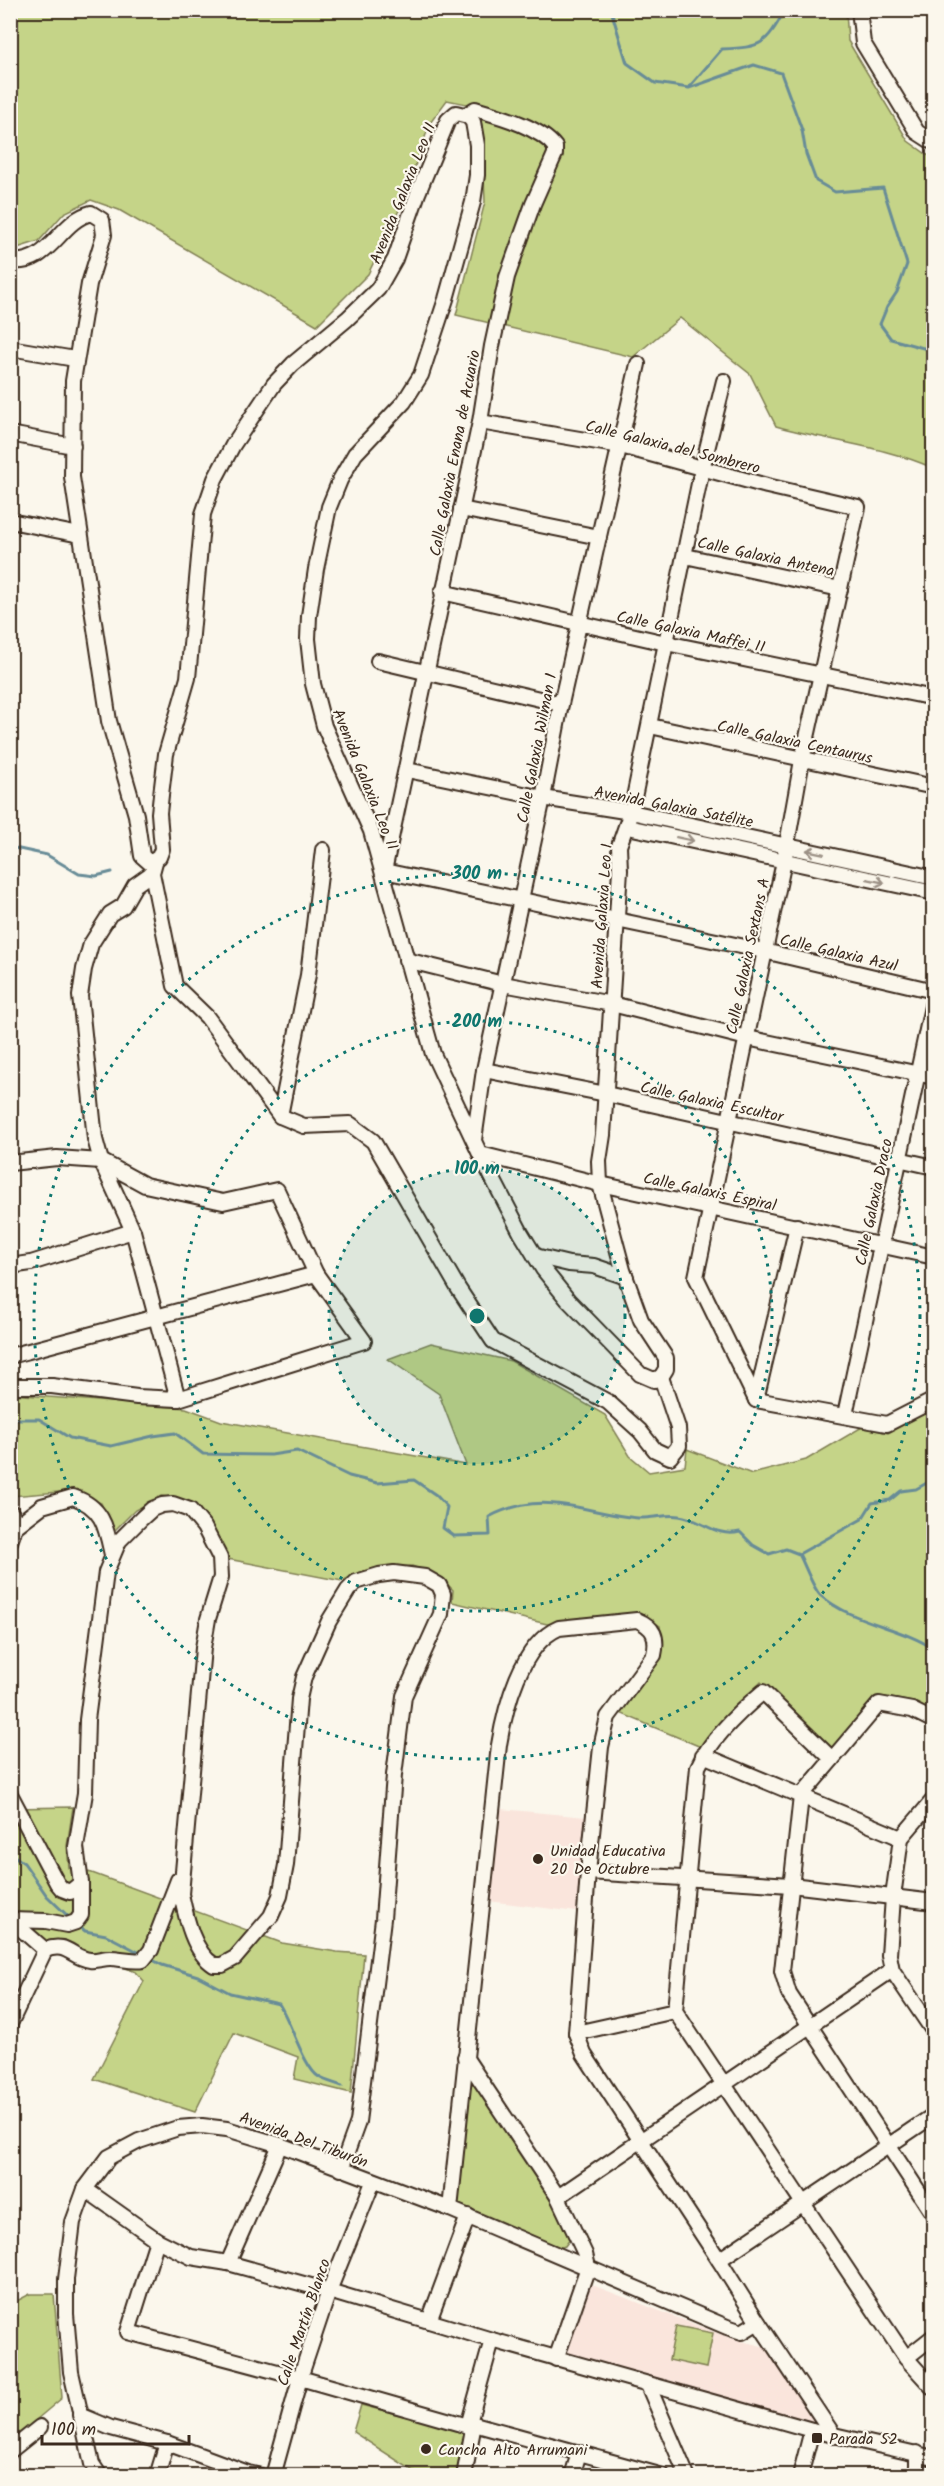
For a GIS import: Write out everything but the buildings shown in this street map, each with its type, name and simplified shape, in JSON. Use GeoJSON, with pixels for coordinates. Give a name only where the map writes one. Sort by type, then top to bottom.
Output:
{"type":"FeatureCollection","features":[{"type":"Feature","properties":{"kind":"street"},"geometry":{"type":"LineString","coordinates":[[859,10],[863,43],[917,132],[933,143]]}},
{"type":"Feature","properties":{"kind":"street","name":"Calle Galaxia Enana de Acuario"},"geometry":{"type":"LineString","coordinates":[[384,871],[480,422],[492,346],[507,277],[533,204],[555,154],[555,147],[550,140],[536,132],[476,109],[466,115]]}},
{"type":"Feature","properties":{"kind":"street","name":"Avenida Galaxia Leo II"},"geometry":{"type":"LineString","coordinates":[[153,867],[162,849],[159,813],[166,754],[188,678],[203,514],[214,479],[239,435],[274,384],[292,364],[347,320],[378,289],[395,259],[418,193],[448,120],[456,113],[466,115],[473,122],[476,130],[477,175],[473,202],[447,299],[421,375],[413,389],[356,454],[337,485],[327,518],[309,616],[310,662],[324,726],[358,800],[384,871],[433,1054],[480,1154],[535,1256],[568,1300],[640,1374],[654,1380],[661,1377]]}},
{"type":"Feature","properties":{"kind":"street"},"geometry":{"type":"LineString","coordinates":[[10,261],[20,262],[49,250],[69,226],[84,215],[91,213],[102,220],[104,227],[102,242],[89,284],[75,360],[71,430],[72,477],[116,750],[136,815],[142,856],[153,867],[175,986],[207,1017],[280,1116]]}},
{"type":"Feature","properties":{"kind":"street"},"geometry":{"type":"LineString","coordinates":[[10,348],[75,360]]}},
{"type":"Feature","properties":{"kind":"street","name":"Calle Galaxia Wilman 1"},"geometry":{"type":"LineString","coordinates":[[474,1140],[484,1070],[522,901],[561,704],[638,364]]}},
{"type":"Feature","properties":{"kind":"street","name":"Avenida Galaxia Leo I"},"geometry":{"type":"LineString","coordinates":[[280,1116],[304,1126],[350,1124],[373,1141],[458,1288],[493,1341],[608,1402],[640,1431],[655,1450],[670,1457],[679,1446],[678,1428],[661,1377],[666,1369],[666,1358],[642,1320],[626,1277],[600,1184],[599,1161],[612,1004],[619,846],[632,812],[702,469],[724,381]]}},
{"type":"Feature","properties":{"kind":"street","name":"Calle Galaxia del Sombrero"},"geometry":{"type":"LineString","coordinates":[[480,422],[621,446],[767,486],[858,507]]}},
{"type":"Feature","properties":{"kind":"street"},"geometry":{"type":"LineString","coordinates":[[10,434],[73,446]]}},
{"type":"Feature","properties":{"kind":"street","name":"Calle Galaxia Sextans A"},"geometry":{"type":"LineString","coordinates":[[756,1400],[696,1277],[784,861],[802,760],[858,507]]}},
{"type":"Feature","properties":{"kind":"street"},"geometry":{"type":"LineString","coordinates":[[461,509],[599,537]]}},
{"type":"Feature","properties":{"kind":"street"},"geometry":{"type":"LineString","coordinates":[[10,521],[80,535]]}},
{"type":"Feature","properties":{"kind":"street","name":"Calle Galaxia Antena"},"geometry":{"type":"LineString","coordinates":[[685,556],[840,589]]}},
{"type":"Feature","properties":{"kind":"street","name":"Calle Galaxia Maffei II"},"geometry":{"type":"LineString","coordinates":[[442,592],[666,643],[933,698]]}},
{"type":"Feature","properties":{"kind":"street"},"geometry":{"type":"LineString","coordinates":[[378,661],[561,704]]}},
{"type":"Feature","properties":{"kind":"street","name":"Calle Galaxia Centaurus"},"geometry":{"type":"LineString","coordinates":[[650,726],[933,787]]}},
{"type":"Feature","properties":{"kind":"street","name":"Avenida Galaxia Satélite"},"geometry":{"type":"LineString","coordinates":[[407,770],[543,798],[632,812],[933,878]]}},
{"type":"Feature","properties":{"kind":"street","name":"Avenida Galaxia Satélite"},"geometry":{"type":"LineString","coordinates":[[628,827],[933,893]]}},
{"type":"Feature","properties":{"kind":"street"},"geometry":{"type":"LineString","coordinates":[[280,1116],[308,975],[323,850]]}},
{"type":"Feature","properties":{"kind":"street"},"geometry":{"type":"LineString","coordinates":[[153,867],[135,885],[123,906],[110,914],[91,944],[80,996],[94,1138],[101,1161],[133,1231],[154,1317],[178,1400]]}},
{"type":"Feature","properties":{"kind":"street","name":"Calle Galaxia Azul"},"geometry":{"type":"LineString","coordinates":[[384,871],[764,951],[933,991]]}},
{"type":"Feature","properties":{"kind":"street"},"geometry":{"type":"LineString","coordinates":[[406,960],[503,984],[612,1004],[747,1038],[933,1077]]}},
{"type":"Feature","properties":{"kind":"street","name":"Calle Galaxia Draco"},"geometry":{"type":"LineString","coordinates":[[844,1415],[933,997]]}},
{"type":"Feature","properties":{"kind":"street","name":"Calle Galaxia Escultor"},"geometry":{"type":"LineString","coordinates":[[484,1070],[606,1094],[933,1167]]}},
{"type":"Feature","properties":{"kind":"street","name":"Calle Galaxis Espiral"},"geometry":{"type":"LineString","coordinates":[[480,1154],[600,1184],[933,1257]]}},
{"type":"Feature","properties":{"kind":"street"},"geometry":{"type":"LineString","coordinates":[[10,1163],[57,1158],[101,1161],[145,1185],[223,1202],[277,1190],[316,1274],[364,1341],[178,1400],[52,1386],[10,1386]]}},
{"type":"Feature","properties":{"kind":"street"},"geometry":{"type":"LineString","coordinates":[[797,1226],[756,1400],[887,1424],[933,1400]]}},
{"type":"Feature","properties":{"kind":"street"},"geometry":{"type":"LineString","coordinates":[[10,1266],[31,1263],[133,1231]]}},
{"type":"Feature","properties":{"kind":"street"},"geometry":{"type":"LineString","coordinates":[[535,1256],[569,1264],[594,1266],[626,1277]]}},
{"type":"Feature","properties":{"kind":"street"},"geometry":{"type":"LineString","coordinates":[[10,1356],[316,1274]]}},
{"type":"Feature","properties":{"kind":"street"},"geometry":{"type":"LineString","coordinates":[[16,1526],[42,1506],[65,1499],[80,1499],[94,1507],[100,1516],[112,1555]]}},
{"type":"Feature","properties":{"kind":"street"},"geometry":{"type":"LineString","coordinates":[[11,1921],[46,1921],[66,1925],[76,1922],[81,1915],[81,1883],[76,1847],[85,1793],[87,1720],[103,1587],[112,1555],[119,1541],[152,1509],[173,1504],[183,1506],[196,1517],[216,1549],[222,1564],[203,1648],[181,1873],[181,1894],[185,1914],[200,1951],[214,1965],[229,1962],[262,1928],[271,1916],[280,1896],[286,1865],[298,1699],[304,1677],[329,1621],[348,1590],[356,1582],[394,1573],[433,1580],[442,1594],[443,1605],[435,1631],[405,1696],[394,1775],[383,1919],[358,2122],[340,2169]]}},
{"type":"Feature","properties":{"kind":"street"},"geometry":{"type":"LineString","coordinates":[[10,1510],[16,1526],[10,1542]]}},
{"type":"Feature","properties":{"kind":"street"},"geometry":{"type":"LineString","coordinates":[[450,2209],[499,1745],[511,1693],[536,1645],[551,1632],[559,1628],[638,1620],[647,1624],[655,1634],[656,1646],[654,1654],[608,1717],[601,1747],[588,1872],[576,2034],[584,2054],[834,2436]]}},
{"type":"Feature","properties":{"kind":"street"},"geometry":{"type":"LineString","coordinates":[[832,1759],[762,1692],[743,1709],[703,1755],[698,1767],[675,2011],[906,2358],[933,2389]]}},
{"type":"Feature","properties":{"kind":"street"},"geometry":{"type":"LineString","coordinates":[[933,1721],[912,1710],[879,1704],[801,1796],[782,1971],[789,1994],[933,2215]]}},
{"type":"Feature","properties":{"kind":"street"},"geometry":{"type":"LineString","coordinates":[[703,1755],[901,1838]]}},
{"type":"Feature","properties":{"kind":"street"},"geometry":{"type":"LineString","coordinates":[[10,1794],[57,1883],[62,1889],[70,1892],[81,1883]]}},
{"type":"Feature","properties":{"kind":"street"},"geometry":{"type":"LineString","coordinates":[[933,1799],[901,1838],[893,1897],[889,1955],[892,1970],[933,2032]]}},
{"type":"Feature","properties":{"kind":"street"},"geometry":{"type":"LineString","coordinates":[[588,1872],[791,1885],[933,1902]]}},
{"type":"Feature","properties":{"kind":"street"},"geometry":{"type":"LineString","coordinates":[[10,2024],[45,1950],[55,1946],[64,1947],[90,1960],[112,1958],[133,1962],[143,1960],[148,1956],[181,1873]]}},
{"type":"Feature","properties":{"kind":"street"},"geometry":{"type":"LineString","coordinates":[[11,1921],[45,1950]]}},
{"type":"Feature","properties":{"kind":"street"},"geometry":{"type":"LineString","coordinates":[[558,2197],[892,1970]]}},
{"type":"Feature","properties":{"kind":"street"},"geometry":{"type":"LineString","coordinates":[[576,2034],[675,2011]]}},
{"type":"Feature","properties":{"kind":"street"},"geometry":{"type":"LineString","coordinates":[[465,2057],[558,2197],[585,2254],[588,2267],[556,2358]]}},
{"type":"Feature","properties":{"kind":"street"},"geometry":{"type":"LineString","coordinates":[[720,2260],[933,2115]]}},
{"type":"Feature","properties":{"kind":"street","name":"Avenida Del Tiburón"},"geometry":{"type":"LineString","coordinates":[[100,2475],[92,2464],[71,2372],[66,2314],[66,2279],[73,2222],[85,2189],[109,2157],[139,2141],[178,2128],[202,2126],[226,2129],[280,2145],[468,2216],[727,2327],[742,2332],[758,2322]]}},
{"type":"Feature","properties":{"kind":"street"},"geometry":{"type":"LineString","coordinates":[[228,2263],[280,2145]]}},
{"type":"Feature","properties":{"kind":"street","name":"Calle Martín Blanco"},"geometry":{"type":"LineString","coordinates":[[273,2475],[300,2378],[329,2291],[373,2182]]}},
{"type":"Feature","properties":{"kind":"street"},"geometry":{"type":"LineString","coordinates":[[85,2189],[157,2240],[191,2257],[228,2263],[329,2291],[648,2385],[834,2436],[933,2458]]}},
{"type":"Feature","properties":{"kind":"street"},"geometry":{"type":"LineString","coordinates":[[429,2321],[468,2216]]}},
{"type":"Feature","properties":{"kind":"street"},"geometry":{"type":"LineString","coordinates":[[157,2240],[129,2332],[663,2475]]}},
{"type":"Feature","properties":{"kind":"street"},"geometry":{"type":"LineString","coordinates":[[906,2358],[933,2336]]}},
{"type":"Feature","properties":{"kind":"street"},"geometry":{"type":"LineString","coordinates":[[464,2475],[471,2425],[492,2340]]}},
{"type":"Feature","properties":{"kind":"street"},"geometry":{"type":"LineString","coordinates":[[648,2385],[687,2475]]}},
{"type":"Feature","properties":{"kind":"street"},"geometry":{"type":"LineString","coordinates":[[80,2415],[111,2428],[168,2443],[248,2473],[261,2475]]}},
{"type":"Feature","properties":{"kind":"street"},"geometry":{"type":"LineString","coordinates":[[10,2451],[40,2427]]}},
{"type":"Feature","properties":{"kind":"street"},"geometry":{"type":"LineString","coordinates":[[801,2475],[812,2430]]}},
{"type":"Feature","properties":{"kind":"street"},"geometry":{"type":"LineString","coordinates":[[157,2475],[168,2443]]}},
{"type":"Feature","properties":{"kind":"street"},"geometry":{"type":"LineString","coordinates":[[572,2475],[579,2453]]}},
{"type":"Feature","properties":{"kind":"street"},"geometry":{"type":"LineString","coordinates":[[916,2475],[917,2453]]}},
{"type":"Feature","properties":{"kind":"shaded area"},"geometry":{"type":"Polygon","coordinates":[[[933,1024],[933,1073],[922,1071],[933,1024]]]}},
{"type":"Feature","properties":{"kind":"shaded area","name":"Unidad Educativa 20 De Octubre"},"geometry":{"type":"Polygon","coordinates":[[[500,1809],[586,1817],[577,1912],[488,1901],[500,1809]]]}},
{"type":"Feature","properties":{"kind":"shaded area"},"geometry":{"type":"Polygon","coordinates":[[[587,2283],[733,2339],[770,2348],[821,2427],[567,2357],[587,2283]]]}},
{"type":"Feature","properties":{"kind":"green space"},"geometry":{"type":"Polygon","coordinates":[[[10,11],[846,11],[848,41],[908,141],[933,159],[933,468],[895,454],[776,426],[750,374],[680,318],[633,357],[456,315],[485,202],[482,125],[476,106],[447,100],[430,123],[401,206],[368,274],[317,325],[119,210],[91,200],[64,213],[39,241],[11,250],[10,11]]]}},
{"type":"Feature","properties":{"kind":"green space"},"geometry":{"type":"Polygon","coordinates":[[[431,1343],[511,1361],[605,1415],[630,1456],[649,1472],[685,1466],[687,1449],[752,1474],[806,1460],[862,1427],[888,1433],[933,1408],[933,1712],[913,1702],[880,1696],[831,1749],[761,1682],[701,1747],[620,1713],[663,1649],[660,1626],[641,1615],[547,1624],[452,1602],[453,1590],[439,1576],[412,1566],[369,1569],[342,1581],[228,1559],[205,1514],[184,1500],[162,1496],[135,1510],[114,1531],[101,1503],[71,1491],[11,1496],[11,1394],[186,1408],[221,1421],[466,1465],[439,1394],[388,1359],[431,1343]]]}},
{"type":"Feature","properties":{"kind":"green space"},"geometry":{"type":"Polygon","coordinates":[[[10,1805],[12,1808],[73,1807],[67,1846],[69,1868],[92,1873],[282,1943],[364,1954],[351,2093],[294,2079],[298,2057],[234,2033],[195,2112],[94,2079],[144,1981],[136,1972],[55,1941],[44,1941],[11,1920],[10,1805]]]}},
{"type":"Feature","properties":{"kind":"green space"},"geometry":{"type":"Polygon","coordinates":[[[470,2073],[554,2200],[570,2239],[565,2246],[559,2248],[462,2209],[457,2203],[470,2073]]]}},
{"type":"Feature","properties":{"kind":"green space"},"geometry":{"type":"Polygon","coordinates":[[[30,2294],[54,2294],[62,2398],[11,2441],[11,2304],[30,2294]]]}},
{"type":"Feature","properties":{"kind":"green space"},"geometry":{"type":"Polygon","coordinates":[[[676,2326],[713,2333],[706,2368],[669,2360],[676,2326]]]}},
{"type":"Feature","properties":{"kind":"green space"},"geometry":{"type":"Polygon","coordinates":[[[361,2405],[463,2431],[468,2436],[458,2475],[421,2476],[353,2432],[361,2405]]]}},
{"type":"Feature","properties":{"kind":"waterway"},"geometry":{"type":"LineString","coordinates":[[611,10],[627,63],[655,83],[689,88],[754,65],[781,73],[802,130],[806,154],[816,181],[835,192],[883,188],[907,264],[897,292],[880,324],[891,339],[934,351]]}},
{"type":"Feature","properties":{"kind":"waterway"},"geometry":{"type":"LineString","coordinates":[[690,86],[722,49],[746,47],[767,38],[785,10]]}},
{"type":"Feature","properties":{"kind":"waterway"},"geometry":{"type":"LineString","coordinates":[[10,847],[47,855],[79,874],[96,876],[112,872]]}},
{"type":"Feature","properties":{"kind":"waterway"},"geometry":{"type":"LineString","coordinates":[[10,1419],[39,1419],[70,1438],[111,1446],[175,1433],[203,1454],[271,1455],[297,1451],[349,1476],[377,1483],[414,1480],[436,1495],[447,1507],[443,1528],[454,1536],[490,1535],[489,1517],[528,1504],[546,1503],[638,1518],[679,1516],[723,1532],[740,1532],[753,1545],[769,1554],[786,1549],[799,1554],[862,1519],[872,1503],[890,1500],[901,1491],[916,1489],[934,1479]]}},
{"type":"Feature","properties":{"kind":"waterway"},"geometry":{"type":"LineString","coordinates":[[799,1554],[820,1595],[846,1612],[906,1635],[934,1649]]}},
{"type":"Feature","properties":{"kind":"waterway"},"geometry":{"type":"LineString","coordinates":[[10,1853],[24,1863],[47,1896],[72,1920]]}},
{"type":"Feature","properties":{"kind":"waterway"},"geometry":{"type":"LineString","coordinates":[[77,1924],[85,1931],[106,1935],[144,1955]]}},
{"type":"Feature","properties":{"kind":"waterway"},"geometry":{"type":"LineString","coordinates":[[149,1958],[162,1965],[198,1976],[230,1993],[279,2004],[313,2072],[321,2078],[342,2086]]}},
{"type":"Feature","properties":{"kind":"place","name":"Unidad Educativa 20 De Octubre"},"geometry":{"type":"Point","coordinates":[538,1859]}},
{"type":"Feature","properties":{"kind":"place","name":"Parada 52"},"geometry":{"type":"Point","coordinates":[817,2438]}},
{"type":"Feature","properties":{"kind":"place","name":"Cancha Alto Arrumani"},"geometry":{"type":"Point","coordinates":[426,2449]}}]}
